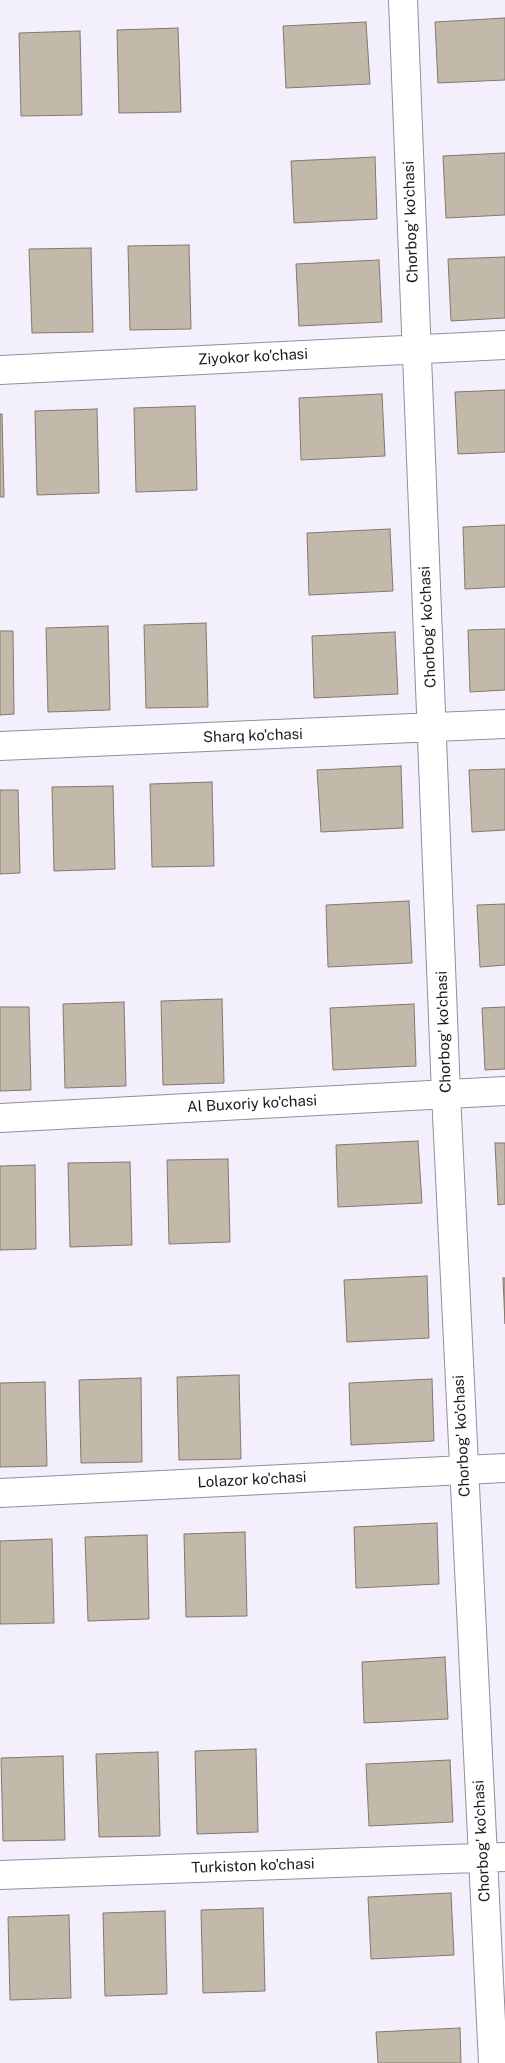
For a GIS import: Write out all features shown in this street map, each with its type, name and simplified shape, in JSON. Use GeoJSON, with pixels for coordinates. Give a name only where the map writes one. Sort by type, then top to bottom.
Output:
{"type":"FeatureCollection","features":[{"type":"Feature","properties":{"kind":"street","name":"Chorbog' ko'chasi"},"geometry":{"type":"LineString","coordinates":[[403,0],[446,1094],[464,1469],[494,1858],[493,2063]]}},
{"type":"Feature","properties":{"kind":"street","name":"Ziyokor ko'chasi"},"geometry":{"type":"LineString","coordinates":[[0,370],[505,345]]}},
{"type":"Feature","properties":{"kind":"street","name":"Sharq ko'chasi"},"geometry":{"type":"LineString","coordinates":[[0,746],[505,724]]}},
{"type":"Feature","properties":{"kind":"street","name":"Al Buxoriy ko'chasi"},"geometry":{"type":"LineString","coordinates":[[0,1118],[505,1091]]}},
{"type":"Feature","properties":{"kind":"street","name":"Lolazor ko'chasi"},"geometry":{"type":"LineString","coordinates":[[0,1493],[505,1468]]}},
{"type":"Feature","properties":{"kind":"street","name":"Turkiston ko'chasi"},"geometry":{"type":"LineString","coordinates":[[0,1875],[494,1858]]}},
{"type":"Feature","properties":{"kind":"building"},"geometry":{"type":"Polygon","coordinates":[[[505,18],[505,80],[438,83],[435,22],[505,18]]]}},
{"type":"Feature","properties":{"kind":"building"},"geometry":{"type":"Polygon","coordinates":[[[366,22],[370,84],[286,88],[283,26],[366,22]]]}},
{"type":"Feature","properties":{"kind":"building"},"geometry":{"type":"Polygon","coordinates":[[[178,28],[181,112],[119,113],[117,30],[178,28]]]}},
{"type":"Feature","properties":{"kind":"building"},"geometry":{"type":"Polygon","coordinates":[[[80,31],[82,115],[21,116],[19,33],[80,31]]]}},
{"type":"Feature","properties":{"kind":"building"},"geometry":{"type":"Polygon","coordinates":[[[505,153],[505,215],[446,218],[443,156],[505,153]]]}},
{"type":"Feature","properties":{"kind":"building"},"geometry":{"type":"Polygon","coordinates":[[[375,157],[377,219],[294,223],[291,161],[375,157]]]}},
{"type":"Feature","properties":{"kind":"building"},"geometry":{"type":"Polygon","coordinates":[[[189,245],[191,329],[130,330],[128,246],[189,245]]]}},
{"type":"Feature","properties":{"kind":"building"},"geometry":{"type":"Polygon","coordinates":[[[91,248],[93,332],[32,333],[29,249],[91,248]]]}},
{"type":"Feature","properties":{"kind":"building"},"geometry":{"type":"Polygon","coordinates":[[[505,257],[505,318],[451,321],[448,259],[505,257]]]}},
{"type":"Feature","properties":{"kind":"building"},"geometry":{"type":"Polygon","coordinates":[[[379,260],[382,322],[299,326],[296,264],[379,260]]]}},
{"type":"Feature","properties":{"kind":"building"},"geometry":{"type":"Polygon","coordinates":[[[505,390],[505,452],[458,454],[455,392],[505,390]]]}},
{"type":"Feature","properties":{"kind":"building"},"geometry":{"type":"Polygon","coordinates":[[[382,394],[385,456],[301,460],[299,398],[382,394]]]}},
{"type":"Feature","properties":{"kind":"building"},"geometry":{"type":"Polygon","coordinates":[[[195,406],[197,490],[136,492],[134,408],[195,406]]]}},
{"type":"Feature","properties":{"kind":"building"},"geometry":{"type":"Polygon","coordinates":[[[97,409],[99,493],[37,495],[35,411],[97,409]]]}},
{"type":"Feature","properties":{"kind":"building"},"geometry":{"type":"Polygon","coordinates":[[[0,414],[2,414],[4,497],[0,497],[0,414]]]}},
{"type":"Feature","properties":{"kind":"building"},"geometry":{"type":"Polygon","coordinates":[[[505,525],[505,587],[465,589],[463,527],[505,525]]]}},
{"type":"Feature","properties":{"kind":"building"},"geometry":{"type":"Polygon","coordinates":[[[390,529],[393,591],[309,595],[307,533],[390,529]]]}},
{"type":"Feature","properties":{"kind":"building"},"geometry":{"type":"Polygon","coordinates":[[[206,623],[208,707],[146,708],[144,625],[206,623]]]}},
{"type":"Feature","properties":{"kind":"building"},"geometry":{"type":"Polygon","coordinates":[[[108,626],[110,710],[48,712],[46,628],[108,626]]]}},
{"type":"Feature","properties":{"kind":"building"},"geometry":{"type":"Polygon","coordinates":[[[505,629],[505,690],[470,692],[468,630],[505,629]]]}},
{"type":"Feature","properties":{"kind":"building"},"geometry":{"type":"Polygon","coordinates":[[[0,631],[13,631],[14,714],[0,715],[0,631]]]}},
{"type":"Feature","properties":{"kind":"building"},"geometry":{"type":"Polygon","coordinates":[[[395,632],[398,694],[314,698],[312,636],[395,632]]]}},
{"type":"Feature","properties":{"kind":"building"},"geometry":{"type":"Polygon","coordinates":[[[401,766],[403,828],[321,832],[317,770],[401,766]]]}},
{"type":"Feature","properties":{"kind":"building"},"geometry":{"type":"Polygon","coordinates":[[[505,769],[505,830],[472,832],[469,770],[505,769]]]}},
{"type":"Feature","properties":{"kind":"building"},"geometry":{"type":"Polygon","coordinates":[[[212,782],[214,866],[152,867],[150,784],[212,782]]]}},
{"type":"Feature","properties":{"kind":"building"},"geometry":{"type":"Polygon","coordinates":[[[113,786],[115,869],[54,871],[52,787],[113,786]]]}},
{"type":"Feature","properties":{"kind":"building"},"geometry":{"type":"Polygon","coordinates":[[[0,790],[18,790],[20,873],[0,874],[0,790]]]}},
{"type":"Feature","properties":{"kind":"building"},"geometry":{"type":"Polygon","coordinates":[[[409,901],[412,963],[328,967],[326,905],[409,901]]]}},
{"type":"Feature","properties":{"kind":"building"},"geometry":{"type":"Polygon","coordinates":[[[505,904],[505,965],[480,967],[477,905],[505,904]]]}},
{"type":"Feature","properties":{"kind":"building"},"geometry":{"type":"Polygon","coordinates":[[[222,999],[224,1083],[163,1085],[161,1001],[222,999]]]}},
{"type":"Feature","properties":{"kind":"building"},"geometry":{"type":"Polygon","coordinates":[[[124,1002],[126,1086],[65,1088],[63,1004],[124,1002]]]}},
{"type":"Feature","properties":{"kind":"building"},"geometry":{"type":"Polygon","coordinates":[[[414,1004],[416,1066],[333,1070],[330,1008],[414,1004]]]}},
{"type":"Feature","properties":{"kind":"building"},"geometry":{"type":"Polygon","coordinates":[[[0,1007],[29,1007],[31,1090],[0,1091],[0,1007]]]}},
{"type":"Feature","properties":{"kind":"building"},"geometry":{"type":"Polygon","coordinates":[[[505,1007],[505,1069],[485,1070],[482,1008],[505,1007]]]}},
{"type":"Feature","properties":{"kind":"building"},"geometry":{"type":"Polygon","coordinates":[[[418,1141],[422,1203],[338,1207],[336,1145],[418,1141]]]}},
{"type":"Feature","properties":{"kind":"building"},"geometry":{"type":"Polygon","coordinates":[[[495,1143],[505,1143],[505,1204],[498,1205],[495,1143]]]}},
{"type":"Feature","properties":{"kind":"building"},"geometry":{"type":"Polygon","coordinates":[[[228,1159],[230,1242],[169,1244],[167,1160],[228,1159]]]}},
{"type":"Feature","properties":{"kind":"building"},"geometry":{"type":"Polygon","coordinates":[[[130,1162],[132,1245],[70,1247],[68,1163],[130,1162]]]}},
{"type":"Feature","properties":{"kind":"building"},"geometry":{"type":"Polygon","coordinates":[[[35,1165],[36,1249],[0,1250],[0,1166],[35,1165]]]}},
{"type":"Feature","properties":{"kind":"building"},"geometry":{"type":"Polygon","coordinates":[[[427,1276],[429,1338],[347,1342],[344,1280],[427,1276]]]}},
{"type":"Feature","properties":{"kind":"building"},"geometry":{"type":"Polygon","coordinates":[[[503,1278],[505,1278],[505,1324],[503,1278]]]}},
{"type":"Feature","properties":{"kind":"building"},"geometry":{"type":"Polygon","coordinates":[[[239,1375],[241,1459],[179,1460],[177,1377],[239,1375]]]}},
{"type":"Feature","properties":{"kind":"building"},"geometry":{"type":"Polygon","coordinates":[[[141,1378],[142,1462],[81,1463],[79,1380],[141,1378]]]}},
{"type":"Feature","properties":{"kind":"building"},"geometry":{"type":"Polygon","coordinates":[[[432,1379],[434,1441],[351,1445],[349,1383],[432,1379]]]}},
{"type":"Feature","properties":{"kind":"building"},"geometry":{"type":"Polygon","coordinates":[[[45,1382],[47,1466],[0,1467],[0,1383],[45,1382]]]}},
{"type":"Feature","properties":{"kind":"building"},"geometry":{"type":"Polygon","coordinates":[[[437,1523],[439,1584],[356,1588],[354,1527],[437,1523]]]}},
{"type":"Feature","properties":{"kind":"building"},"geometry":{"type":"Polygon","coordinates":[[[245,1532],[247,1616],[186,1617],[184,1534],[245,1532]]]}},
{"type":"Feature","properties":{"kind":"building"},"geometry":{"type":"Polygon","coordinates":[[[147,1535],[149,1619],[88,1621],[85,1537],[147,1535]]]}},
{"type":"Feature","properties":{"kind":"building"},"geometry":{"type":"Polygon","coordinates":[[[52,1539],[54,1623],[0,1624],[0,1541],[52,1539]]]}},
{"type":"Feature","properties":{"kind":"building"},"geometry":{"type":"Polygon","coordinates":[[[445,1657],[448,1719],[364,1723],[362,1662],[445,1657]]]}},
{"type":"Feature","properties":{"kind":"building"},"geometry":{"type":"Polygon","coordinates":[[[256,1749],[258,1832],[197,1834],[195,1751],[256,1749]]]}},
{"type":"Feature","properties":{"kind":"building"},"geometry":{"type":"Polygon","coordinates":[[[158,1752],[160,1836],[99,1837],[96,1754],[158,1752]]]}},
{"type":"Feature","properties":{"kind":"building"},"geometry":{"type":"Polygon","coordinates":[[[63,1756],[65,1840],[3,1841],[1,1758],[63,1756]]]}},
{"type":"Feature","properties":{"kind":"building"},"geometry":{"type":"Polygon","coordinates":[[[450,1760],[453,1822],[369,1826],[366,1764],[450,1760]]]}},
{"type":"Feature","properties":{"kind":"building"},"geometry":{"type":"Polygon","coordinates":[[[451,1893],[454,1955],[371,1959],[368,1897],[451,1893]]]}},
{"type":"Feature","properties":{"kind":"building"},"geometry":{"type":"Polygon","coordinates":[[[263,1908],[265,1991],[203,1993],[201,1910],[263,1908]]]}},
{"type":"Feature","properties":{"kind":"building"},"geometry":{"type":"Polygon","coordinates":[[[165,1911],[167,1994],[105,1996],[103,1913],[165,1911]]]}},
{"type":"Feature","properties":{"kind":"building"},"geometry":{"type":"Polygon","coordinates":[[[69,1915],[71,1998],[10,2000],[8,1917],[69,1915]]]}},
{"type":"Feature","properties":{"kind":"building"},"geometry":{"type":"Polygon","coordinates":[[[460,2028],[461,2063],[378,2063],[376,2032],[460,2028]]]}}]}
